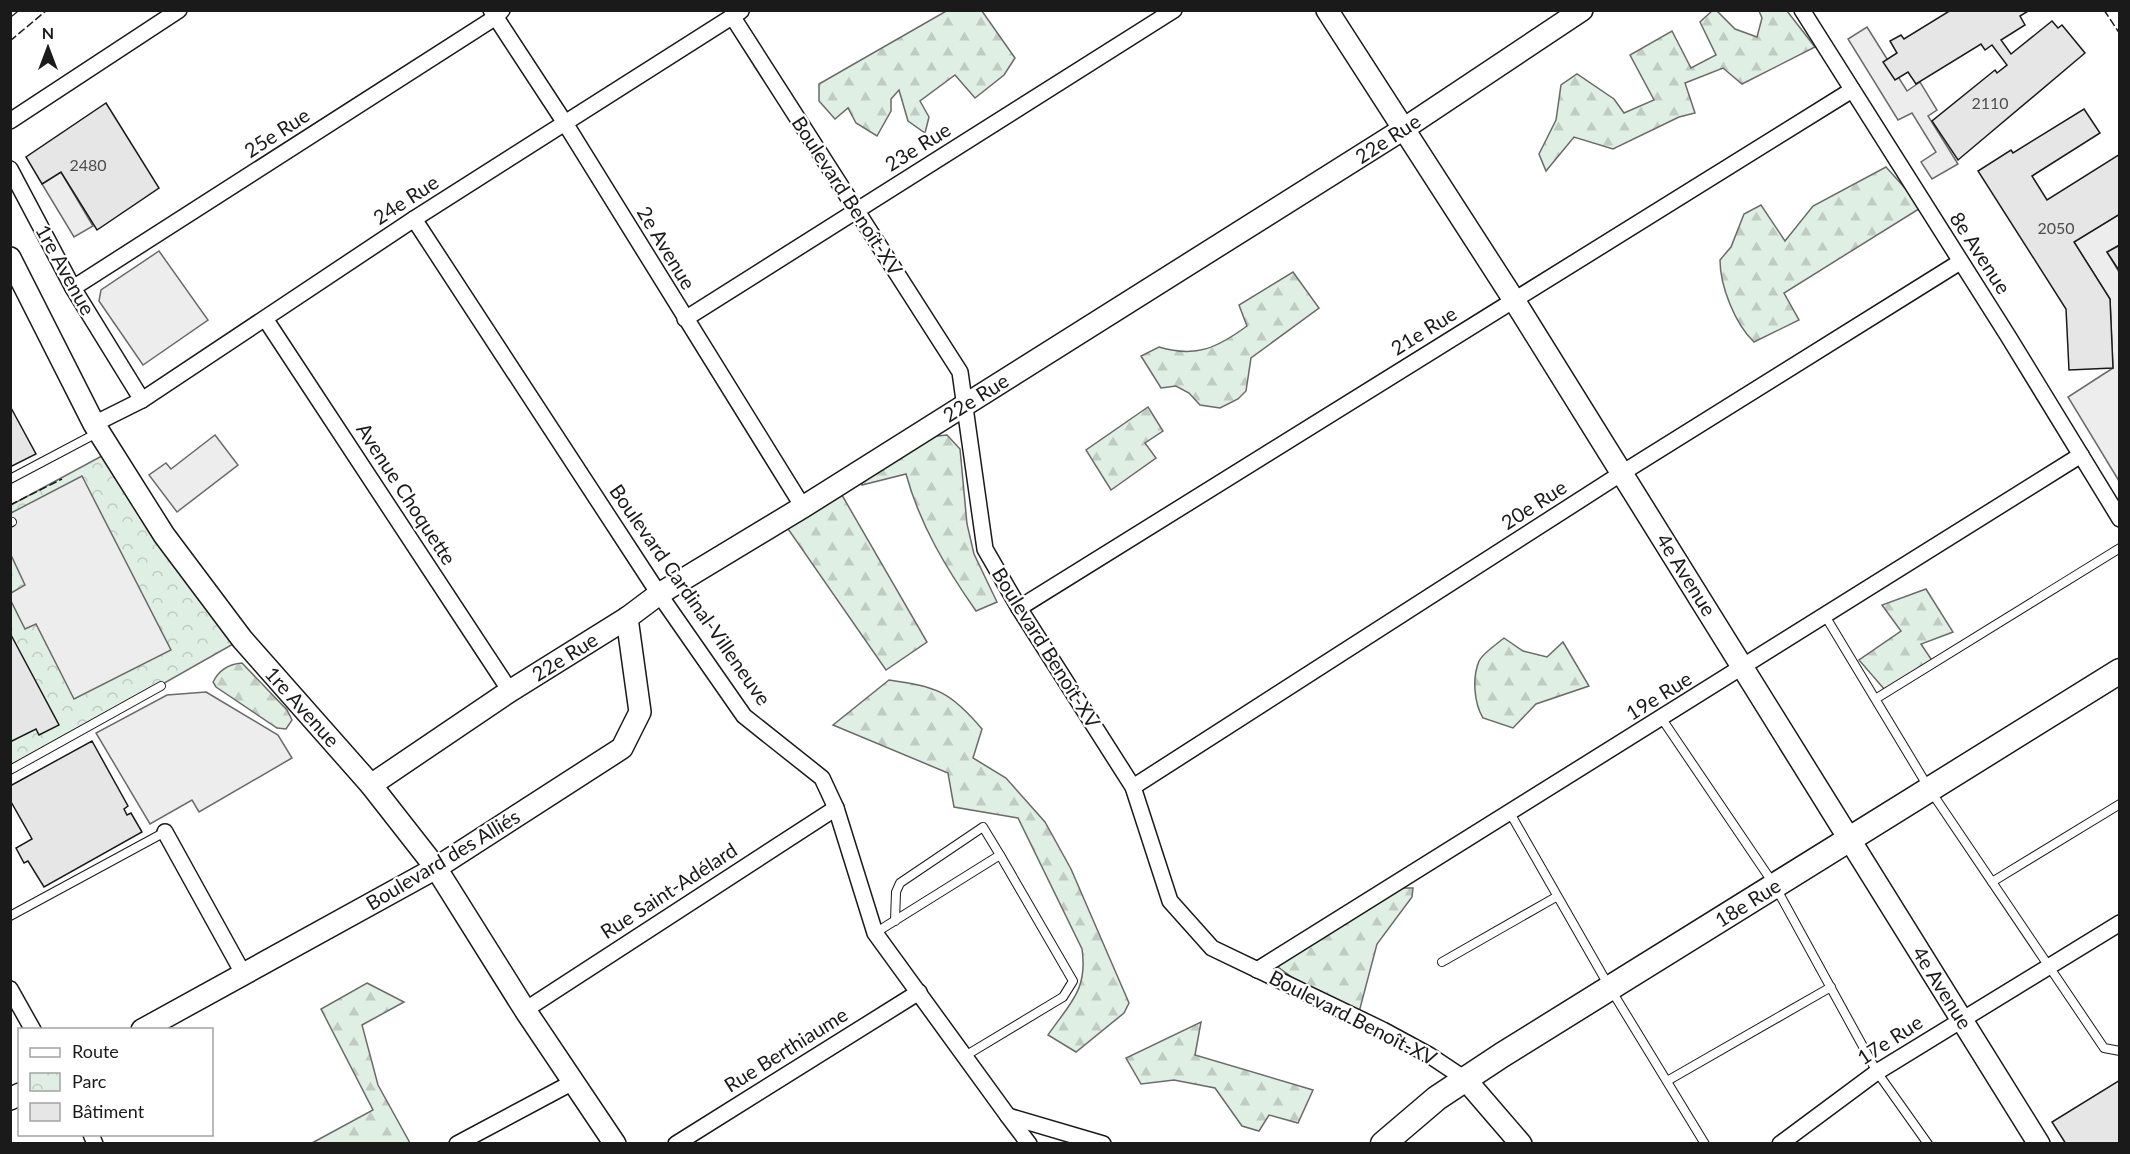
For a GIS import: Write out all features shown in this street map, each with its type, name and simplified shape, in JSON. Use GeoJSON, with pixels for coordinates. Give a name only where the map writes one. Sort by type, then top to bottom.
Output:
{"type":"FeatureCollection","features":[{"type":"Feature","properties":{"kind":"main road","name":"18e Rue"},"geometry":{"type":"LineString","coordinates":[[1383,1143],[1437,1098],[1465,1079],[2120,671]]}},
{"type":"Feature","properties":{"kind":"street"},"geometry":{"type":"LineString","coordinates":[[10,121],[179,10]]}},
{"type":"Feature","properties":{"kind":"street","name":"23e Rue"},"geometry":{"type":"LineString","coordinates":[[685,319],[1174,10]]}},
{"type":"Feature","properties":{"kind":"street","name":"4e Avenue"},"geometry":{"type":"LineString","coordinates":[[1327,10],[1405,128],[1623,473],[1848,839],[2039,1143]]}},
{"type":"Feature","properties":{"kind":"street","name":"22e Rue"},"geometry":{"type":"LineString","coordinates":[[371,785],[510,691],[627,618],[659,594],[803,507],[1405,128],[1582,10]]}},
{"type":"Feature","properties":{"kind":"street","name":"8e Avenue"},"geometry":{"type":"LineString","coordinates":[[1802,10],[2120,519]]}},
{"type":"Feature","properties":{"kind":"street","name":"2e Avenue"},"geometry":{"type":"LineString","coordinates":[[496,13],[803,507]]}},
{"type":"Feature","properties":{"kind":"street","name":"25e Rue"},"geometry":{"type":"LineString","coordinates":[[73,288],[496,13]]}},
{"type":"Feature","properties":{"kind":"street","name":"Boulevard Benoît-XV"},"geometry":{"type":"LineString","coordinates":[[737,13],[856,212],[960,372],[985,549],[1019,608],[1133,787],[1170,901],[1212,948],[1429,1054],[1465,1079],[1521,1143]]}},
{"type":"Feature","properties":{"kind":"street","name":"24e Rue"},"geometry":{"type":"LineString","coordinates":[[97,428],[266,320],[414,219],[737,13]]}},
{"type":"Feature","properties":{"kind":"street","name":"21e Rue"},"geometry":{"type":"LineString","coordinates":[[1019,608],[1852,90]]}},
{"type":"Feature","properties":{"kind":"street","name":"1re Avenue"},"geometry":{"type":"LineString","coordinates":[[10,169],[73,288],[142,400]]}},
{"type":"Feature","properties":{"kind":"street","name":"Boulevard Cardinal-Villeneuve"},"geometry":{"type":"LineString","coordinates":[[414,219],[659,594],[744,716],[822,778],[836,808],[875,933],[1029,1143]]}},
{"type":"Feature","properties":{"kind":"street","name":"1re Avenue"},"geometry":{"type":"LineString","coordinates":[[10,258],[97,428],[164,535],[202,589],[242,639],[371,785],[436,868],[525,1010],[615,1143]]}},
{"type":"Feature","properties":{"kind":"street","name":"20e Rue"},"geometry":{"type":"LineString","coordinates":[[1133,787],[1623,473],[1960,262]]}},
{"type":"Feature","properties":{"kind":"street","name":"Avenue Choquette"},"geometry":{"type":"LineString","coordinates":[[266,320],[510,691]]}},
{"type":"Feature","properties":{"kind":"street","name":"19e Rue"},"geometry":{"type":"LineString","coordinates":[[1257,970],[1662,719],[1824,614],[2081,455]]}},
{"type":"Feature","properties":{"kind":"street","name":"Boulevard des Alliés"},"geometry":{"type":"LineString","coordinates":[[144,1028],[436,868],[622,748],[640,712],[627,618]]}},
{"type":"Feature","properties":{"kind":"street","name":"Rue Saint-Adélard"},"geometry":{"type":"LineString","coordinates":[[525,1010],[836,808]]}},
{"type":"Feature","properties":{"kind":"street"},"geometry":{"type":"LineString","coordinates":[[165,832],[244,975]]}},
{"type":"Feature","properties":{"kind":"street","name":"17e Rue"},"geometry":{"type":"LineString","coordinates":[[1780,1143],[1877,1072],[2120,923]]}},
{"type":"Feature","properties":{"kind":"street"},"geometry":{"type":"LineString","coordinates":[[10,989],[32,1028]]}},
{"type":"Feature","properties":{"kind":"street","name":"Rue Berthiaume"},"geometry":{"type":"LineString","coordinates":[[676,1143],[919,992]]}},
{"type":"Feature","properties":{"kind":"street"},"geometry":{"type":"LineString","coordinates":[[457,1143],[575,1081]]}},
{"type":"Feature","properties":{"kind":"street"},"geometry":{"type":"LineString","coordinates":[[1008,1116],[1103,1143]]}},
{"type":"Feature","properties":{"kind":"lane"},"geometry":{"type":"LineString","coordinates":[[10,479],[97,428]]}},
{"type":"Feature","properties":{"kind":"lane"},"geometry":{"type":"LineString","coordinates":[[1877,698],[2120,548]]}},
{"type":"Feature","properties":{"kind":"lane"},"geometry":{"type":"LineString","coordinates":[[1824,614],[1877,698],[1930,790],[2104,1048],[2120,1052]]}},
{"type":"Feature","properties":{"kind":"lane"},"geometry":{"type":"LineString","coordinates":[[10,770],[161,686]]}},
{"type":"Feature","properties":{"kind":"lane"},"geometry":{"type":"LineString","coordinates":[[1662,719],[1775,886],[1877,1072],[1928,1143]]}},
{"type":"Feature","properties":{"kind":"lane"},"geometry":{"type":"LineString","coordinates":[[1992,882],[2120,804]]}},
{"type":"Feature","properties":{"kind":"lane"},"geometry":{"type":"LineString","coordinates":[[1510,813],[1556,897],[1705,1143]]}},
{"type":"Feature","properties":{"kind":"lane"},"geometry":{"type":"LineString","coordinates":[[895,921],[896,892],[900,882],[983,827],[1073,981],[1063,997],[965,1056]]}},
{"type":"Feature","properties":{"kind":"lane"},"geometry":{"type":"LineString","coordinates":[[10,916],[165,832]]}},
{"type":"Feature","properties":{"kind":"lane"},"geometry":{"type":"LineString","coordinates":[[875,933],[1000,855]]}},
{"type":"Feature","properties":{"kind":"lane"},"geometry":{"type":"LineString","coordinates":[[1442,962],[1556,897]]}},
{"type":"Feature","properties":{"kind":"lane"},"geometry":{"type":"LineString","coordinates":[[1667,1081],[1831,987]]}},
{"type":"Feature","properties":{"kind":"green space"},"geometry":{"type":"Polygon","coordinates":[[[948,10],[982,11],[1015,58],[1004,75],[975,98],[955,75],[920,101],[929,117],[925,133],[908,121],[899,90],[891,99],[891,111],[877,136],[856,123],[848,108],[835,119],[819,101],[819,84],[948,10]]]}},
{"type":"Feature","properties":{"kind":"green space"},"geometry":{"type":"Polygon","coordinates":[[[1712,11],[1717,11],[1735,29],[1757,37],[1762,18],[1759,11],[1787,11],[1815,47],[1742,84],[1723,68],[1685,83],[1695,113],[1679,117],[1613,149],[1574,137],[1546,171],[1539,154],[1556,120],[1561,85],[1577,74],[1614,99],[1624,113],[1654,100],[1630,55],[1672,31],[1691,68],[1716,55],[1700,22],[1712,11]]]}},
{"type":"Feature","properties":{"kind":"green space"},"geometry":{"type":"Polygon","coordinates":[[[1886,167],[1922,207],[1784,293],[1799,320],[1754,342],[1741,325],[1730,304],[1720,260],[1731,247],[1744,214],[1761,205],[1785,241],[1813,206],[1886,167]]]}},
{"type":"Feature","properties":{"kind":"green space"},"geometry":{"type":"Polygon","coordinates":[[[1293,272],[1319,308],[1251,358],[1246,391],[1238,399],[1220,408],[1200,405],[1189,393],[1176,386],[1161,388],[1141,356],[1159,347],[1195,351],[1226,340],[1247,326],[1239,305],[1293,272]]]}},
{"type":"Feature","properties":{"kind":"green space"},"geometry":{"type":"Polygon","coordinates":[[[1148,407],[1163,431],[1145,443],[1156,458],[1111,490],[1086,450],[1148,407]]]}},
{"type":"Feature","properties":{"kind":"green space"},"geometry":{"type":"Polygon","coordinates":[[[947,435],[960,449],[967,524],[974,554],[997,602],[976,611],[935,546],[906,474],[862,485],[860,473],[927,437],[947,435]]]}},
{"type":"Feature","properties":{"kind":"green space"},"geometry":{"type":"Polygon","coordinates":[[[111,451],[242,639],[11,770],[11,505],[111,451]]]}},
{"type":"Feature","properties":{"kind":"green space"},"geometry":{"type":"Polygon","coordinates":[[[839,490],[927,642],[886,670],[786,526],[839,490]]]}},
{"type":"Feature","properties":{"kind":"green space"},"geometry":{"type":"Polygon","coordinates":[[[1926,589],[1953,632],[1921,644],[1933,662],[1885,690],[1859,660],[1901,631],[1882,605],[1926,589]]]}},
{"type":"Feature","properties":{"kind":"green space"},"geometry":{"type":"Polygon","coordinates":[[[1504,638],[1523,651],[1547,657],[1563,642],[1589,686],[1536,704],[1513,728],[1483,718],[1476,698],[1477,668],[1484,655],[1504,638]]]}},
{"type":"Feature","properties":{"kind":"green space"},"geometry":{"type":"Polygon","coordinates":[[[242,663],[287,710],[292,720],[286,729],[277,728],[216,687],[213,682],[221,671],[229,666],[242,663]]]}},
{"type":"Feature","properties":{"kind":"green space"},"geometry":{"type":"Polygon","coordinates":[[[889,680],[919,685],[942,693],[971,716],[982,729],[973,758],[1006,778],[1045,822],[1071,869],[1129,1003],[1124,1013],[1076,1052],[1048,1035],[1070,1005],[1080,986],[1082,949],[1018,818],[954,807],[948,773],[833,725],[889,680]]]}},
{"type":"Feature","properties":{"kind":"green space"},"geometry":{"type":"Polygon","coordinates":[[[1399,888],[1413,888],[1412,897],[1377,944],[1358,1016],[1304,986],[1278,967],[1295,949],[1399,888]]]}},
{"type":"Feature","properties":{"kind":"green space"},"geometry":{"type":"Polygon","coordinates":[[[367,983],[404,1002],[362,1025],[378,1085],[410,1143],[312,1143],[373,1110],[321,1009],[367,983]]]}},
{"type":"Feature","properties":{"kind":"green space"},"geometry":{"type":"Polygon","coordinates":[[[1201,1022],[1195,1055],[1313,1090],[1298,1123],[1269,1115],[1259,1131],[1242,1126],[1215,1088],[1174,1080],[1141,1084],[1126,1058],[1201,1022]]]}},
{"type":"Feature","properties":{"kind":"shaded area"},"geometry":{"type":"Polygon","coordinates":[[[1867,27],[1907,91],[1920,82],[1937,110],[1928,116],[1958,164],[1932,179],[1921,162],[1936,152],[1912,113],[1898,120],[1848,39],[1867,27]]]}},
{"type":"Feature","properties":{"kind":"shaded area"},"geometry":{"type":"Polygon","coordinates":[[[61,172],[93,226],[74,237],[42,184],[61,172]]]}},
{"type":"Feature","properties":{"kind":"shaded area"},"geometry":{"type":"Polygon","coordinates":[[[2119,214],[2119,245],[2107,252],[2119,272],[2119,481],[2068,397],[2113,368],[2110,299],[2074,242],[2119,214]]]}},
{"type":"Feature","properties":{"kind":"shaded area"},"geometry":{"type":"Polygon","coordinates":[[[159,251],[208,320],[143,365],[99,301],[101,290],[159,251]]]}},
{"type":"Feature","properties":{"kind":"shaded area"},"geometry":{"type":"Polygon","coordinates":[[[215,435],[238,465],[177,512],[149,475],[166,463],[171,469],[215,435]]]}},
{"type":"Feature","properties":{"kind":"shaded area"},"geometry":{"type":"Polygon","coordinates":[[[82,476],[171,650],[74,699],[36,624],[25,629],[11,601],[11,593],[25,585],[11,555],[11,513],[82,476]]]}},
{"type":"Feature","properties":{"kind":"shaded area"},"geometry":{"type":"Polygon","coordinates":[[[206,692],[278,735],[292,758],[199,812],[192,800],[150,824],[96,733],[167,695],[206,692]]]}},
{"type":"Feature","properties":{"kind":"building"},"geometry":{"type":"Polygon","coordinates":[[[1951,10],[2030,10],[2020,16],[2025,25],[2001,40],[2011,54],[2052,21],[2058,28],[2062,25],[2085,53],[1958,160],[1932,121],[1995,70],[1997,73],[2007,65],[1992,45],[1985,50],[1981,44],[1916,84],[1908,72],[1895,80],[1883,62],[1897,53],[1890,41],[1901,35],[1904,39],[1951,10]]]}},
{"type":"Feature","properties":{"kind":"building"},"geometry":{"type":"Polygon","coordinates":[[[106,103],[159,188],[97,230],[61,172],[42,184],[26,157],[106,103]]]}},
{"type":"Feature","properties":{"kind":"building"},"geometry":{"type":"Polygon","coordinates":[[[2084,109],[2100,133],[2032,176],[2047,200],[2120,154],[2120,214],[2074,242],[2110,299],[2113,368],[2069,370],[2066,309],[1978,171],[2011,150],[2013,153],[2084,109]]]}},
{"type":"Feature","properties":{"kind":"building"},"geometry":{"type":"Polygon","coordinates":[[[2120,245],[2120,272],[2107,252],[2120,245]]]}},
{"type":"Feature","properties":{"kind":"building"},"geometry":{"type":"Polygon","coordinates":[[[10,406],[36,454],[10,467],[10,406]]]}},
{"type":"Feature","properties":{"kind":"building"},"geometry":{"type":"Polygon","coordinates":[[[10,633],[59,725],[39,735],[36,729],[10,742],[10,633]]]}},
{"type":"Feature","properties":{"kind":"building"},"geometry":{"type":"Polygon","coordinates":[[[92,741],[128,806],[124,809],[127,815],[131,813],[142,832],[44,887],[28,861],[24,863],[16,848],[32,839],[10,800],[10,786],[92,741]]]}},
{"type":"Feature","properties":{"kind":"building"},"geometry":{"type":"Polygon","coordinates":[[[2120,1080],[2120,1144],[2066,1144],[2052,1122],[2120,1080]]]}},
{"type":"Feature","properties":{"kind":"railway"},"geometry":{"type":"LineString","coordinates":[[10,14],[15,10]]}},
{"type":"Feature","properties":{"kind":"fence"},"geometry":{"type":"LineString","coordinates":[[10,41],[47,10]]}},
{"type":"Feature","properties":{"kind":"fence"},"geometry":{"type":"LineString","coordinates":[[2104,10],[2120,34]]}},
{"type":"Feature","properties":{"kind":"fence"},"geometry":{"type":"LineString","coordinates":[[10,505],[62,479]]}}]}
